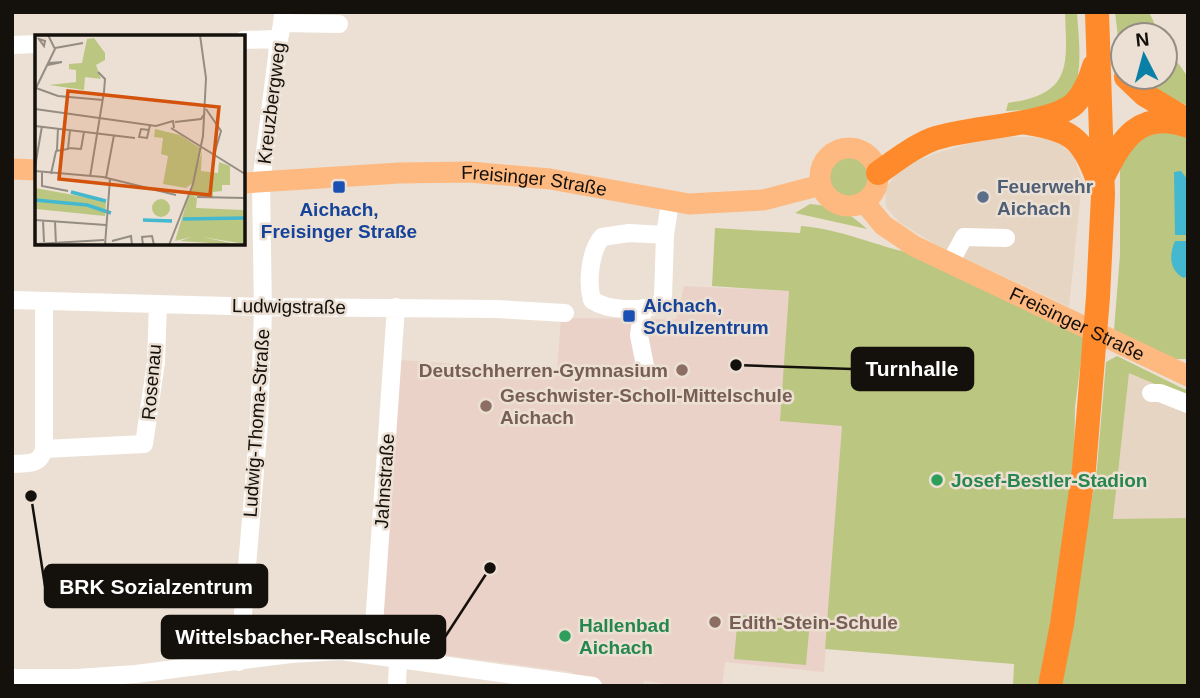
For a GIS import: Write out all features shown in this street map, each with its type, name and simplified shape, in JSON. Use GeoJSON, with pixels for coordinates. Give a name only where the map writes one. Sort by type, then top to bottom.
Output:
{"type":"FeatureCollection","features":[{"type":"Feature","properties":{"kind":"highway"},"geometry":{"type":"LineString","coordinates":[[1050,686],[1073,558],[1084,469],[1098,297],[1103,186],[1098,17]]}},
{"type":"Feature","properties":{"kind":"highway"},"geometry":{"type":"LineString","coordinates":[[1098,17],[1109,41]]}},
{"type":"Feature","properties":{"kind":"highway"},"geometry":{"type":"LineString","coordinates":[[874,164],[933,139],[958,132],[1056,114],[1074,104],[1086,89],[1099,52]]}},
{"type":"Feature","properties":{"kind":"highway"},"geometry":{"type":"LineString","coordinates":[[1142,91],[1188,120]]}},
{"type":"Feature","properties":{"kind":"highway"},"geometry":{"type":"LineString","coordinates":[[1103,186],[1121,143],[1129,134],[1139,127],[1160,121],[1188,126]]}},
{"type":"Feature","properties":{"kind":"highway"},"geometry":{"type":"LineString","coordinates":[[1021,122],[1062,131],[1077,140],[1103,186]]}},
{"type":"Feature","properties":{"kind":"main road"},"geometry":{"type":"LineString","coordinates":[[852,148],[874,164],[875,190],[864,202],[851,206],[840,204],[827,195],[821,186],[823,164],[835,152],[852,148]]}},
{"type":"Feature","properties":{"kind":"main road"},"geometry":{"type":"LineString","coordinates":[[12,169],[35,170]]}},
{"type":"Feature","properties":{"kind":"main road","name":"Freisinger Straße"},"geometry":{"type":"LineString","coordinates":[[252,183],[399,173],[468,172],[550,179],[670,202],[722,204],[763,200],[821,186]]}},
{"type":"Feature","properties":{"kind":"main road","name":"Freisinger Straße"},"geometry":{"type":"LineString","coordinates":[[864,202],[883,225],[914,246],[1188,376]]}},
{"type":"Feature","properties":{"kind":"street","name":"Kreuzbergweg"},"geometry":{"type":"LineString","coordinates":[[252,183],[276,66],[281,25],[339,24]]}},
{"type":"Feature","properties":{"kind":"street"},"geometry":{"type":"LineString","coordinates":[[245,39],[281,25]]}},
{"type":"Feature","properties":{"kind":"street"},"geometry":{"type":"LineString","coordinates":[[12,45],[35,44]]}},
{"type":"Feature","properties":{"kind":"street","name":"Ludwig-Thoma-Straße"},"geometry":{"type":"LineString","coordinates":[[239,662],[259,424],[263,307],[252,183]]}},
{"type":"Feature","properties":{"kind":"street"},"geometry":{"type":"LineString","coordinates":[[665,235],[614,233],[602,237],[595,245],[589,289],[592,300],[601,306],[643,308],[658,305],[663,298],[665,235],[670,202]]}},
{"type":"Feature","properties":{"kind":"street"},"geometry":{"type":"LineString","coordinates":[[950,263],[964,237],[1006,239]]}},
{"type":"Feature","properties":{"kind":"street","name":"Ludwigstraße"},"geometry":{"type":"LineString","coordinates":[[12,300],[263,307],[497,309],[565,313]]}},
{"type":"Feature","properties":{"kind":"street"},"geometry":{"type":"LineString","coordinates":[[44,301],[44,449]]}},
{"type":"Feature","properties":{"kind":"street","name":"Rosenau"},"geometry":{"type":"LineString","coordinates":[[12,464],[37,462],[42,458],[44,449],[144,444],[156,362],[154,355],[158,304]]}},
{"type":"Feature","properties":{"kind":"street","name":"Jahnstraße"},"geometry":{"type":"LineString","coordinates":[[372,654],[396,307]]}},
{"type":"Feature","properties":{"kind":"street"},"geometry":{"type":"LineString","coordinates":[[643,308],[639,335],[646,371]]}},
{"type":"Feature","properties":{"kind":"street"},"geometry":{"type":"LineString","coordinates":[[1151,393],[1160,393],[1188,404]]}},
{"type":"Feature","properties":{"kind":"street"},"geometry":{"type":"LineString","coordinates":[[12,678],[136,674],[314,651],[341,650],[593,686]]}},
{"type":"Feature","properties":{"kind":"street"},"geometry":{"type":"LineString","coordinates":[[397,686],[398,658]]}},
{"type":"Feature","properties":{"kind":"shaded area"},"geometry":{"type":"Polygon","coordinates":[[[1002,137],[1035,137],[1057,141],[1074,156],[1082,181],[1069,307],[935,244],[900,223],[886,207],[885,190],[900,168],[934,154],[1002,137]]]}},
{"type":"Feature","properties":{"kind":"shaded area"},"geometry":{"type":"Polygon","coordinates":[[[684,286],[789,291],[781,421],[843,425],[824,672],[725,662],[722,686],[680,686],[644,681],[643,686],[571,686],[572,672],[391,648],[381,633],[401,360],[557,371],[561,318],[676,319],[684,286]]]}},
{"type":"Feature","properties":{"kind":"shaded area"},"geometry":{"type":"Polygon","coordinates":[[[1129,372],[1188,398],[1188,518],[1113,520],[1129,372]]]}},
{"type":"Feature","properties":{"kind":"green space"},"geometry":{"type":"Polygon","coordinates":[[[1065,12],[1077,12],[1079,71],[1072,92],[1066,99],[1053,105],[1006,111],[1008,103],[1044,93],[1055,85],[1061,75],[1066,48],[1065,12]]]}},
{"type":"Feature","properties":{"kind":"green space"},"geometry":{"type":"Polygon","coordinates":[[[1115,12],[1149,12],[1153,21],[1116,21],[1115,12]]]}},
{"type":"Feature","properties":{"kind":"green space"},"geometry":{"type":"Polygon","coordinates":[[[1179,64],[1188,77],[1188,106],[1158,91],[1179,91],[1179,64]]]}},
{"type":"Feature","properties":{"kind":"green space"},"geometry":{"type":"Polygon","coordinates":[[[1169,130],[1188,138],[1188,359],[1175,359],[1114,330],[1120,255],[1120,164],[1136,138],[1169,130]]]}},
{"type":"Feature","properties":{"kind":"green space"},"geometry":{"type":"Polygon","coordinates":[[[849,155],[864,161],[870,176],[864,191],[849,197],[834,191],[828,176],[834,161],[849,155]]]}},
{"type":"Feature","properties":{"kind":"green space"},"geometry":{"type":"Polygon","coordinates":[[[810,204],[841,210],[867,229],[795,213],[810,204]]]}},
{"type":"Feature","properties":{"kind":"green space","name":"Josef-Bestler-Stadion"},"geometry":{"type":"Polygon","coordinates":[[[801,226],[830,231],[914,254],[1084,337],[1075,407],[1074,468],[1042,686],[1013,686],[1014,664],[825,649],[842,426],[780,421],[789,291],[712,286],[715,228],[800,233],[801,226]]]}},
{"type":"Feature","properties":{"kind":"green space"},"geometry":{"type":"Polygon","coordinates":[[[1117,356],[1188,391],[1188,398],[1129,373],[1113,519],[1188,518],[1188,686],[1059,686],[1097,468],[1106,362],[1117,356]]]}},
{"type":"Feature","properties":{"kind":"green space"},"geometry":{"type":"Polygon","coordinates":[[[738,615],[810,621],[806,665],[734,659],[738,615]]]}},
{"type":"Feature","properties":{"kind":"water"},"geometry":{"type":"Polygon","coordinates":[[[1181,171],[1188,180],[1188,235],[1175,235],[1174,172],[1181,171]]]}},
{"type":"Feature","properties":{"kind":"water"},"geometry":{"type":"Polygon","coordinates":[[[1175,241],[1188,241],[1188,275],[1184,278],[1173,267],[1172,252],[1175,241]]]}},
{"type":"Feature","properties":{"kind":"place","name":"Aichach, Freisinger Straße"},"geometry":{"type":"Point","coordinates":[339,187]}},
{"type":"Feature","properties":{"kind":"place","name":"Feuerwehr Aichach"},"geometry":{"type":"Point","coordinates":[983,197]}},
{"type":"Feature","properties":{"kind":"place","name":"Aichach, Schulzentrum"},"geometry":{"type":"Point","coordinates":[629,316]}},
{"type":"Feature","properties":{"kind":"place","name":"Turnhalle"},"geometry":{"type":"Point","coordinates":[736,365]}},
{"type":"Feature","properties":{"kind":"place","name":"Deutschherren-Gymnasium"},"geometry":{"type":"Point","coordinates":[682,370]}},
{"type":"Feature","properties":{"kind":"place","name":"Geschwister-Scholl-Mittelschule Aichach"},"geometry":{"type":"Point","coordinates":[486,406]}},
{"type":"Feature","properties":{"kind":"place","name":"Josef-Bestler-Stadion"},"geometry":{"type":"Point","coordinates":[937,480]}},
{"type":"Feature","properties":{"kind":"place","name":"BRK Sozialzentrum"},"geometry":{"type":"Point","coordinates":[31,496]}},
{"type":"Feature","properties":{"kind":"place","name":"Wittelsbacher-Realschule"},"geometry":{"type":"Point","coordinates":[490,568]}},
{"type":"Feature","properties":{"kind":"place","name":"Edith-Stein-Schule"},"geometry":{"type":"Point","coordinates":[715,622]}},
{"type":"Feature","properties":{"kind":"place","name":"Hallenbad Aichach"},"geometry":{"type":"Point","coordinates":[565,636]}}]}
